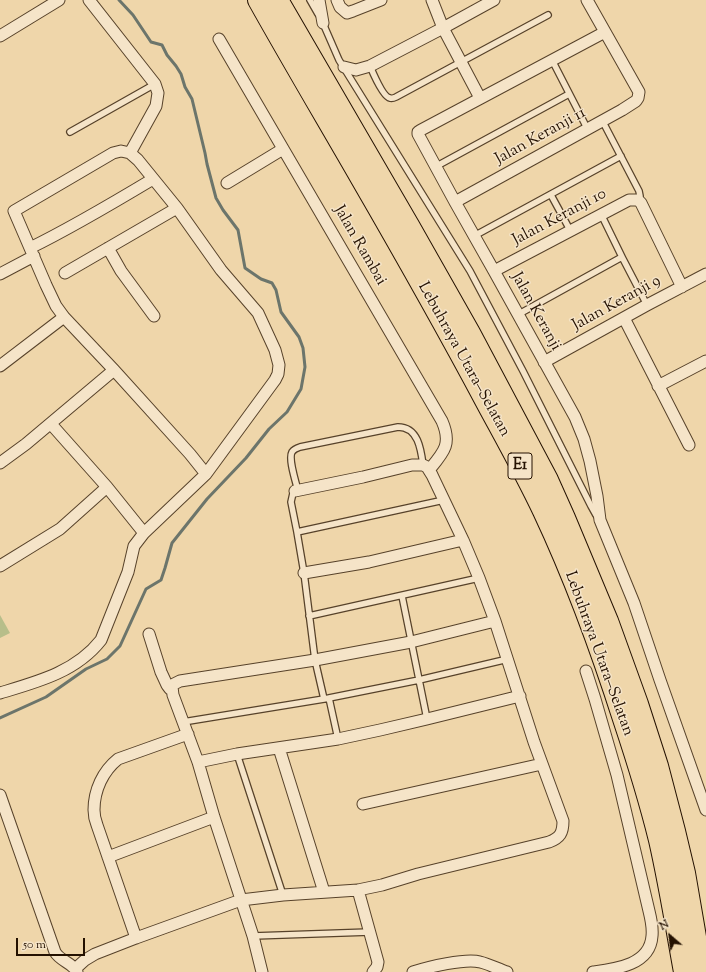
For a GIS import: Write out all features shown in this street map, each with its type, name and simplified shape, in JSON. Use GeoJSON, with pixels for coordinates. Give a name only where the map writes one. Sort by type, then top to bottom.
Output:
{"type":"FeatureCollection","features":[{"type":"Feature","properties":{"kind":"highway","name":"Lebuhraya Utara–Selatan"},"geometry":{"type":"LineString","coordinates":[[258,0],[444,324],[519,463],[543,512],[571,576],[599,649],[618,703],[644,787],[658,837],[684,972]]}},
{"type":"Feature","properties":{"kind":"highway","name":"Lebuhraya Utara–Selatan"},"geometry":{"type":"LineString","coordinates":[[278,0],[470,332],[548,480],[565,518],[608,621],[656,759],[685,873],[702,972]]}},
{"type":"Feature","properties":{"kind":"street"},"geometry":{"type":"LineString","coordinates":[[0,36],[59,0]]}},
{"type":"Feature","properties":{"kind":"street"},"geometry":{"type":"LineString","coordinates":[[89,0],[155,84],[158,93],[156,106],[130,153]]}},
{"type":"Feature","properties":{"kind":"street"},"geometry":{"type":"LineString","coordinates":[[319,0],[323,23]]}},
{"type":"Feature","properties":{"kind":"street"},"geometry":{"type":"LineString","coordinates":[[337,0],[340,7],[347,13],[381,0]]}},
{"type":"Feature","properties":{"kind":"street"},"geometry":{"type":"LineString","coordinates":[[432,0],[443,28],[480,98],[604,32],[587,0]]}},
{"type":"Feature","properties":{"kind":"street"},"geometry":{"type":"LineString","coordinates":[[344,67],[356,70],[370,66],[443,28],[479,4],[494,0]]}},
{"type":"Feature","properties":{"kind":"street","name":"Jalan Keranji 11"},"geometry":{"type":"LineString","coordinates":[[455,202],[603,122],[632,104],[638,98],[639,92],[604,32]]}},
{"type":"Feature","properties":{"kind":"street","name":"Jalan Rambai"},"geometry":{"type":"LineString","coordinates":[[219,39],[442,421],[446,432],[446,443],[438,459],[426,467]]}},
{"type":"Feature","properties":{"kind":"street","name":"Jalan Keranji"},"geometry":{"type":"LineString","coordinates":[[480,98],[421,130],[418,132],[418,136],[575,417],[584,439],[590,462],[600,520],[634,603],[706,810]]}},
{"type":"Feature","properties":{"kind":"street"},"geometry":{"type":"LineString","coordinates":[[227,183],[284,149]]}},
{"type":"Feature","properties":{"kind":"street"},"geometry":{"type":"LineString","coordinates":[[0,693],[35,683],[52,676],[93,650],[101,640],[128,572],[134,546],[144,533],[206,474],[278,374],[279,365],[275,350],[258,314],[220,270],[177,208],[138,160],[130,153],[122,151],[113,153],[14,211],[46,285],[56,306],[64,317],[190,454],[206,474]]}},
{"type":"Feature","properties":{"kind":"street"},"geometry":{"type":"LineString","coordinates":[[0,274],[53,237],[154,179]]}},
{"type":"Feature","properties":{"kind":"street","name":"Jalan Keranji 10"},"geometry":{"type":"LineString","coordinates":[[494,271],[629,200],[632,199],[640,202]]}},
{"type":"Feature","properties":{"kind":"street"},"geometry":{"type":"LineString","coordinates":[[640,202],[682,287]]}},
{"type":"Feature","properties":{"kind":"street"},"geometry":{"type":"LineString","coordinates":[[65,273],[177,208]]}},
{"type":"Feature","properties":{"kind":"street"},"geometry":{"type":"LineString","coordinates":[[108,248],[121,271],[154,316]]}},
{"type":"Feature","properties":{"kind":"street","name":"Jalan Keranji 9"},"geometry":{"type":"LineString","coordinates":[[544,362],[706,274]]}},
{"type":"Feature","properties":{"kind":"street"},"geometry":{"type":"LineString","coordinates":[[0,366],[64,317]]}},
{"type":"Feature","properties":{"kind":"street"},"geometry":{"type":"LineString","coordinates":[[624,318],[688,446]]}},
{"type":"Feature","properties":{"kind":"street"},"geometry":{"type":"LineString","coordinates":[[658,386],[706,361]]}},
{"type":"Feature","properties":{"kind":"street"},"geometry":{"type":"LineString","coordinates":[[0,463],[51,424],[114,370]]}},
{"type":"Feature","properties":{"kind":"street"},"geometry":{"type":"LineString","coordinates":[[51,424],[107,487],[144,533]]}},
{"type":"Feature","properties":{"kind":"street"},"geometry":{"type":"LineString","coordinates":[[0,795],[55,952],[57,956],[76,970],[90,956],[241,900],[283,895],[358,890],[549,842],[558,837],[562,832],[563,821],[542,764],[495,621],[463,540],[426,467],[412,465],[297,491]]}},
{"type":"Feature","properties":{"kind":"street"},"geometry":{"type":"LineString","coordinates":[[0,566],[60,529],[107,487]]}},
{"type":"Feature","properties":{"kind":"street"},"geometry":{"type":"LineString","coordinates":[[304,573],[369,562],[463,540]]}},
{"type":"Feature","properties":{"kind":"street"},"geometry":{"type":"LineString","coordinates":[[172,687],[180,681],[315,660],[411,642],[495,621]]}},
{"type":"Feature","properties":{"kind":"street"},"geometry":{"type":"LineString","coordinates":[[149,634],[163,678],[170,689],[172,687]]}},
{"type":"Feature","properties":{"kind":"street"},"geometry":{"type":"LineString","coordinates":[[586,672],[617,775],[648,903],[653,935],[648,950],[640,958],[625,966],[593,972]]}},
{"type":"Feature","properties":{"kind":"street"},"geometry":{"type":"LineString","coordinates":[[172,687],[173,695],[198,762],[214,817],[253,936],[262,972]]}},
{"type":"Feature","properties":{"kind":"street"},"geometry":{"type":"LineString","coordinates":[[198,762],[237,754],[338,738],[427,719],[520,696]]}},
{"type":"Feature","properties":{"kind":"street"},"geometry":{"type":"LineString","coordinates":[[136,938],[97,825],[94,810],[98,788],[111,764],[122,758],[188,734]]}},
{"type":"Feature","properties":{"kind":"street"},"geometry":{"type":"LineString","coordinates":[[279,748],[324,892]]}},
{"type":"Feature","properties":{"kind":"street"},"geometry":{"type":"LineString","coordinates":[[363,804],[542,764]]}},
{"type":"Feature","properties":{"kind":"street"},"geometry":{"type":"LineString","coordinates":[[108,857],[214,817]]}},
{"type":"Feature","properties":{"kind":"street"},"geometry":{"type":"LineString","coordinates":[[358,890],[378,962],[377,967],[373,972]]}},
{"type":"Feature","properties":{"kind":"street"},"geometry":{"type":"LineString","coordinates":[[414,972],[436,966],[468,961],[480,962],[506,972]]}},
{"type":"Feature","properties":{"kind":"lane"},"geometry":{"type":"LineString","coordinates":[[310,0],[323,23],[339,60],[470,271],[523,371],[591,506],[600,520]]}},
{"type":"Feature","properties":{"kind":"lane"},"geometry":{"type":"LineString","coordinates":[[370,66],[385,95],[391,99],[548,15]]}},
{"type":"Feature","properties":{"kind":"lane"},"geometry":{"type":"LineString","coordinates":[[552,60],[588,130]]}},
{"type":"Feature","properties":{"kind":"lane"},"geometry":{"type":"LineString","coordinates":[[70,132],[155,84]]}},
{"type":"Feature","properties":{"kind":"lane"},"geometry":{"type":"LineString","coordinates":[[435,167],[570,94]]}},
{"type":"Feature","properties":{"kind":"lane"},"geometry":{"type":"LineString","coordinates":[[603,122],[639,191],[640,202]]}},
{"type":"Feature","properties":{"kind":"lane"},"geometry":{"type":"LineString","coordinates":[[474,236],[621,156]]}},
{"type":"Feature","properties":{"kind":"lane"},"geometry":{"type":"LineString","coordinates":[[551,194],[570,230]]}},
{"type":"Feature","properties":{"kind":"lane"},"geometry":{"type":"LineString","coordinates":[[601,214],[647,305]]}},
{"type":"Feature","properties":{"kind":"lane"},"geometry":{"type":"LineString","coordinates":[[518,314],[622,257]]}},
{"type":"Feature","properties":{"kind":"lane"},"geometry":{"type":"LineString","coordinates":[[338,738],[315,660],[304,573],[291,502],[293,493],[297,491],[291,458],[292,452],[300,446],[402,427],[408,429],[415,436],[420,445],[426,467]]}},
{"type":"Feature","properties":{"kind":"lane"},"geometry":{"type":"LineString","coordinates":[[297,532],[444,500]]}},
{"type":"Feature","properties":{"kind":"lane"},"geometry":{"type":"LineString","coordinates":[[309,616],[479,578]]}},
{"type":"Feature","properties":{"kind":"lane"},"geometry":{"type":"LineString","coordinates":[[402,596],[427,719]]}},
{"type":"Feature","properties":{"kind":"lane"},"geometry":{"type":"LineString","coordinates":[[183,722],[326,698],[420,680],[508,659]]}},
{"type":"Feature","properties":{"kind":"lane"},"geometry":{"type":"LineString","coordinates":[[237,754],[283,895]]}},
{"type":"Feature","properties":{"kind":"lane"},"geometry":{"type":"LineString","coordinates":[[253,936],[370,932]]}},
{"type":"Feature","properties":{"kind":"green space"},"geometry":{"type":"Polygon","coordinates":[[[0,615],[10,633],[0,638],[0,615]]]}},
{"type":"Feature","properties":{"kind":"waterway"},"geometry":{"type":"LineString","coordinates":[[0,718],[46,697],[86,669],[107,659],[120,646],[146,589],[161,580],[172,543],[207,499],[246,458],[269,429],[287,412],[301,389],[305,367],[303,348],[299,337],[281,312],[276,290],[272,283],[261,279],[245,268],[238,230],[216,198],[192,99],[185,87],[181,74],[167,55],[162,45],[151,42],[133,15],[119,0]]}}]}
